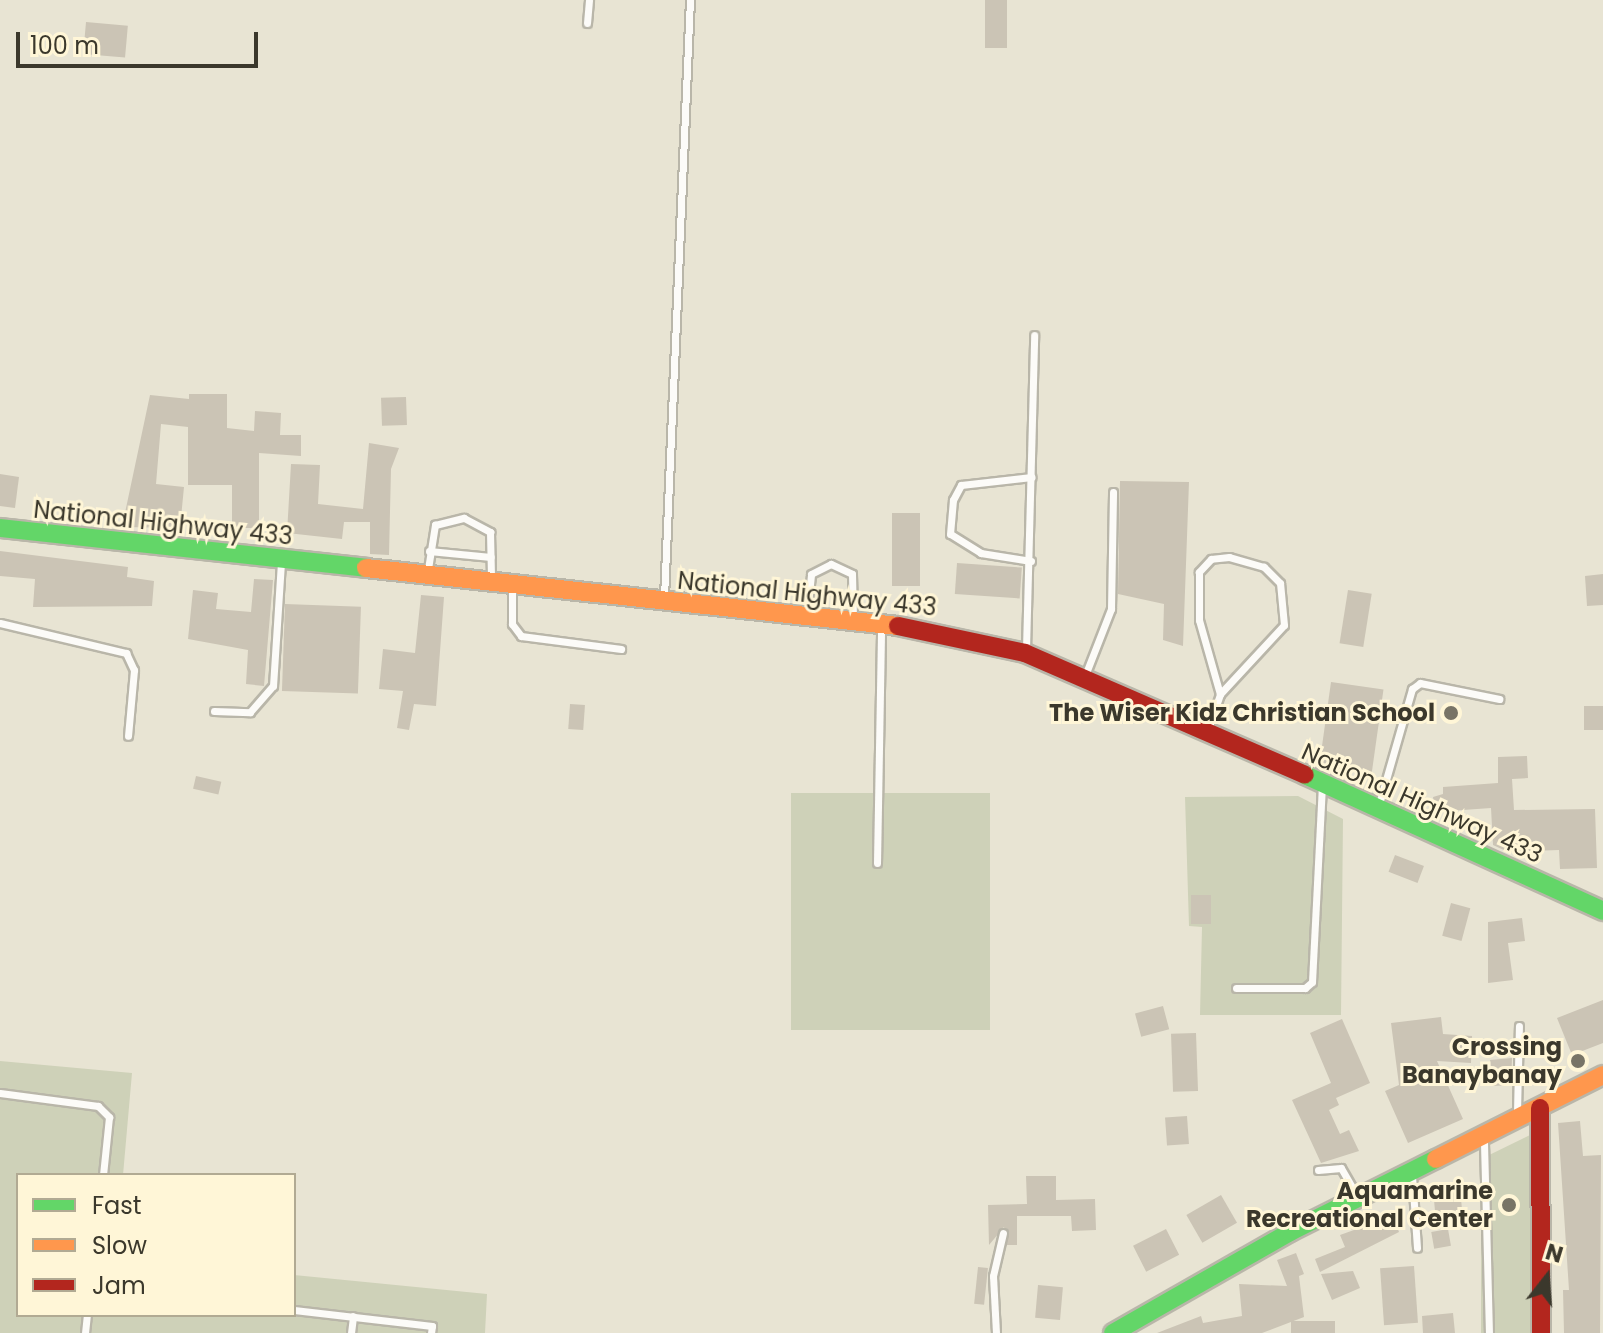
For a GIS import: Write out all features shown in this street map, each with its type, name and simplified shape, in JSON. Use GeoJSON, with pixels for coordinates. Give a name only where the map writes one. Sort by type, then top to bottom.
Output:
{"type":"FeatureCollection","features":[{"type":"Feature","properties":{"kind":"main road","name":"National Highway 433"},"geometry":{"type":"LineString","coordinates":[[0,528],[663,602],[881,622],[1025,653],[1084,675],[1603,911]]}},
{"type":"Feature","properties":{"kind":"main road"},"geometry":{"type":"LineString","coordinates":[[1113,1333],[1358,1197],[1603,1075]]}},
{"type":"Feature","properties":{"kind":"main road"},"geometry":{"type":"LineString","coordinates":[[1540,1108],[1541,1333]]}},
{"type":"Feature","properties":{"kind":"lane"},"geometry":{"type":"LineString","coordinates":[[587,23],[589,0]]}},
{"type":"Feature","properties":{"kind":"lane"},"geometry":{"type":"LineString","coordinates":[[663,602],[690,0]]}},
{"type":"Feature","properties":{"kind":"lane"},"geometry":{"type":"LineString","coordinates":[[1025,653],[1031,561],[1034,335]]}},
{"type":"Feature","properties":{"kind":"lane"},"geometry":{"type":"LineString","coordinates":[[1031,561],[981,553],[950,534],[953,500],[961,485],[1032,477]]}},
{"type":"Feature","properties":{"kind":"lane"},"geometry":{"type":"LineString","coordinates":[[1084,675],[1111,609],[1113,492]]}},
{"type":"Feature","properties":{"kind":"lane"},"geometry":{"type":"LineString","coordinates":[[427,576],[435,525],[464,518],[490,532],[491,582]]}},
{"type":"Feature","properties":{"kind":"lane"},"geometry":{"type":"LineString","coordinates":[[429,551],[491,557]]}},
{"type":"Feature","properties":{"kind":"lane"},"geometry":{"type":"LineString","coordinates":[[1207,731],[1220,694],[1274,640],[1284,613],[1280,583],[1264,567],[1229,557],[1211,559],[1199,572],[1199,620],[1220,694]]}},
{"type":"Feature","properties":{"kind":"lane"},"geometry":{"type":"LineString","coordinates":[[214,711],[250,712],[273,686],[281,560]]}},
{"type":"Feature","properties":{"kind":"lane"},"geometry":{"type":"LineString","coordinates":[[807,615],[811,574],[831,564],[852,574],[853,619]]}},
{"type":"Feature","properties":{"kind":"lane"},"geometry":{"type":"LineString","coordinates":[[512,585],[512,624],[521,636],[621,649]]}},
{"type":"Feature","properties":{"kind":"lane"},"geometry":{"type":"LineString","coordinates":[[877,863],[881,622]]}},
{"type":"Feature","properties":{"kind":"lane"},"geometry":{"type":"LineString","coordinates":[[0,623],[126,653],[134,670],[128,736]]}},
{"type":"Feature","properties":{"kind":"lane"},"geometry":{"type":"LineString","coordinates":[[1378,810],[1412,689],[1420,683],[1499,699]]}},
{"type":"Feature","properties":{"kind":"lane"},"geometry":{"type":"LineString","coordinates":[[1236,988],[1305,988],[1312,982],[1323,785]]}},
{"type":"Feature","properties":{"kind":"lane"},"geometry":{"type":"LineString","coordinates":[[1517,1118],[1519,1026]]}},
{"type":"Feature","properties":{"kind":"lane"},"geometry":{"type":"LineString","coordinates":[[0,1093],[98,1106],[109,1117],[103,1173]]}},
{"type":"Feature","properties":{"kind":"lane"},"geometry":{"type":"LineString","coordinates":[[1481,1137],[1489,1333]]}},
{"type":"Feature","properties":{"kind":"lane"},"geometry":{"type":"LineString","coordinates":[[1318,1170],[1341,1168],[1358,1197]]}},
{"type":"Feature","properties":{"kind":"lane"},"geometry":{"type":"LineString","coordinates":[[1412,1170],[1417,1248]]}},
{"type":"Feature","properties":{"kind":"lane"},"geometry":{"type":"LineString","coordinates":[[996,1333],[993,1276],[1003,1233]]}},
{"type":"Feature","properties":{"kind":"lane"},"geometry":{"type":"LineString","coordinates":[[296,1310],[432,1326],[431,1333]]}},
{"type":"Feature","properties":{"kind":"lane"},"geometry":{"type":"LineString","coordinates":[[351,1333],[353,1316]]}},
{"type":"Feature","properties":{"kind":"green space"},"geometry":{"type":"Polygon","coordinates":[[[791,793],[990,793],[990,1030],[791,1030],[791,793]]]}},
{"type":"Feature","properties":{"kind":"green space"},"geometry":{"type":"Polygon","coordinates":[[[1298,796],[1343,819],[1341,1015],[1200,1015],[1202,927],[1189,926],[1185,797],[1298,796]]]}},
{"type":"Feature","properties":{"kind":"green space"},"geometry":{"type":"Polygon","coordinates":[[[0,1061],[132,1073],[123,1173],[16,1173],[16,1317],[296,1317],[296,1275],[487,1294],[485,1333],[0,1333],[0,1061]]]}},
{"type":"Feature","properties":{"kind":"green space","name":"Aquamarine Recreational Center"},"geometry":{"type":"Polygon","coordinates":[[[1536,1132],[1534,1333],[1481,1333],[1481,1159],[1536,1132]]]}},
{"type":"Feature","properties":{"kind":"building"},"geometry":{"type":"Polygon","coordinates":[[[985,0],[1007,0],[1007,48],[985,48],[985,0]]]}},
{"type":"Feature","properties":{"kind":"building"},"geometry":{"type":"Polygon","coordinates":[[[86,22],[128,26],[125,58],[83,54],[86,22]]]}},
{"type":"Feature","properties":{"kind":"building"},"geometry":{"type":"Polygon","coordinates":[[[189,394],[227,394],[227,428],[254,431],[255,411],[281,413],[280,435],[301,435],[301,456],[259,453],[259,528],[232,528],[232,485],[188,485],[188,427],[161,424],[156,484],[184,487],[180,528],[122,527],[150,395],[189,399],[189,394]]]}},
{"type":"Feature","properties":{"kind":"building"},"geometry":{"type":"Polygon","coordinates":[[[406,397],[407,425],[382,426],[381,398],[406,397]]]}},
{"type":"Feature","properties":{"kind":"building"},"geometry":{"type":"Polygon","coordinates":[[[369,443],[399,448],[391,469],[389,555],[370,554],[370,522],[344,522],[342,539],[287,533],[291,464],[320,465],[318,504],[363,509],[369,443]]]}},
{"type":"Feature","properties":{"kind":"building"},"geometry":{"type":"Polygon","coordinates":[[[0,474],[19,477],[15,508],[0,506],[0,474]]]}},
{"type":"Feature","properties":{"kind":"building"},"geometry":{"type":"Polygon","coordinates":[[[1120,481],[1189,482],[1183,646],[1163,640],[1164,604],[1118,594],[1120,481]]]}},
{"type":"Feature","properties":{"kind":"building"},"geometry":{"type":"Polygon","coordinates":[[[892,513],[920,513],[920,586],[892,586],[892,513]]]}},
{"type":"Feature","properties":{"kind":"building"},"geometry":{"type":"Polygon","coordinates":[[[0,551],[128,567],[127,577],[154,581],[152,606],[33,607],[35,579],[0,576],[0,551]]]}},
{"type":"Feature","properties":{"kind":"building"},"geometry":{"type":"Polygon","coordinates":[[[957,563],[1022,568],[1020,598],[955,594],[957,563]]]}},
{"type":"Feature","properties":{"kind":"building"},"geometry":{"type":"Polygon","coordinates":[[[1603,574],[1603,605],[1587,606],[1585,576],[1603,574]]]}},
{"type":"Feature","properties":{"kind":"building"},"geometry":{"type":"Polygon","coordinates":[[[254,579],[273,580],[264,686],[246,684],[248,650],[188,639],[193,590],[218,593],[216,609],[251,612],[254,579]]]}},
{"type":"Feature","properties":{"kind":"building"},"geometry":{"type":"Polygon","coordinates":[[[1348,590],[1372,594],[1363,647],[1340,643],[1348,590]]]}},
{"type":"Feature","properties":{"kind":"building"},"geometry":{"type":"Polygon","coordinates":[[[421,595],[444,597],[436,706],[414,704],[409,730],[397,728],[403,691],[379,689],[383,649],[415,653],[421,595]]]}},
{"type":"Feature","properties":{"kind":"building"},"geometry":{"type":"Polygon","coordinates":[[[285,604],[361,607],[358,694],[282,691],[285,604]]]}},
{"type":"Feature","properties":{"kind":"building"},"geometry":{"type":"Polygon","coordinates":[[[1331,682],[1383,689],[1372,775],[1319,767],[1331,682]]]}},
{"type":"Feature","properties":{"kind":"building"},"geometry":{"type":"Polygon","coordinates":[[[570,704],[585,705],[583,730],[568,729],[570,704]]]}},
{"type":"Feature","properties":{"kind":"building"},"geometry":{"type":"Polygon","coordinates":[[[1584,706],[1603,706],[1603,730],[1584,730],[1584,706]]]}},
{"type":"Feature","properties":{"kind":"building"},"geometry":{"type":"Polygon","coordinates":[[[1527,756],[1528,778],[1512,779],[1514,810],[1595,809],[1597,868],[1560,869],[1559,850],[1508,852],[1493,845],[1491,808],[1435,812],[1433,797],[1443,794],[1443,787],[1498,783],[1498,757],[1527,756]]]}},
{"type":"Feature","properties":{"kind":"building"},"geometry":{"type":"Polygon","coordinates":[[[196,776],[221,782],[218,795],[193,789],[196,776]]]}},
{"type":"Feature","properties":{"kind":"building"},"geometry":{"type":"Polygon","coordinates":[[[1395,855],[1424,866],[1417,883],[1389,872],[1395,855]]]}},
{"type":"Feature","properties":{"kind":"building"},"geometry":{"type":"Polygon","coordinates":[[[1191,895],[1211,895],[1211,924],[1191,924],[1191,895]]]}},
{"type":"Feature","properties":{"kind":"building"},"geometry":{"type":"Polygon","coordinates":[[[1451,903],[1470,908],[1462,941],[1442,936],[1451,903]]]}},
{"type":"Feature","properties":{"kind":"building"},"geometry":{"type":"Polygon","coordinates":[[[1522,918],[1525,941],[1508,943],[1513,980],[1488,983],[1488,922],[1522,918]]]}},
{"type":"Feature","properties":{"kind":"building"},"geometry":{"type":"Polygon","coordinates":[[[1603,1000],[1603,1043],[1572,1055],[1557,1018],[1603,1000]]]}},
{"type":"Feature","properties":{"kind":"building"},"geometry":{"type":"Polygon","coordinates":[[[1163,1006],[1169,1029],[1141,1037],[1135,1014],[1163,1006]]]}},
{"type":"Feature","properties":{"kind":"building"},"geometry":{"type":"Polygon","coordinates":[[[1441,1017],[1443,1034],[1472,1036],[1471,1063],[1437,1061],[1463,1119],[1408,1143],[1385,1091],[1399,1085],[1391,1023],[1441,1017]]]}},
{"type":"Feature","properties":{"kind":"building"},"geometry":{"type":"Polygon","coordinates":[[[1342,1019],[1370,1083],[1336,1098],[1339,1105],[1329,1110],[1340,1134],[1349,1130],[1359,1151],[1321,1163],[1292,1100],[1331,1083],[1310,1033],[1342,1019]]]}},
{"type":"Feature","properties":{"kind":"building"},"geometry":{"type":"Polygon","coordinates":[[[1196,1033],[1198,1091],[1173,1092],[1171,1034],[1196,1033]]]}},
{"type":"Feature","properties":{"kind":"building"},"geometry":{"type":"Polygon","coordinates":[[[1512,1058],[1511,1085],[1493,1086],[1490,1060],[1512,1058]]]}},
{"type":"Feature","properties":{"kind":"building"},"geometry":{"type":"Polygon","coordinates":[[[1187,1116],[1189,1144],[1167,1145],[1165,1118],[1187,1116]]]}},
{"type":"Feature","properties":{"kind":"building"},"geometry":{"type":"Polygon","coordinates":[[[1580,1121],[1583,1156],[1601,1155],[1600,1333],[1564,1333],[1563,1290],[1569,1290],[1558,1123],[1580,1121]]]}},
{"type":"Feature","properties":{"kind":"building"},"geometry":{"type":"Polygon","coordinates":[[[1026,1176],[1056,1176],[1056,1200],[1095,1199],[1096,1230],[1072,1231],[1071,1216],[1017,1216],[1017,1245],[1007,1245],[1004,1227],[989,1245],[988,1205],[1027,1204],[1026,1176]]]}},
{"type":"Feature","properties":{"kind":"building"},"geometry":{"type":"Polygon","coordinates":[[[1460,1187],[1463,1223],[1436,1225],[1433,1189],[1460,1187]]]}},
{"type":"Feature","properties":{"kind":"building"},"geometry":{"type":"Polygon","coordinates":[[[1221,1195],[1237,1223],[1202,1243],[1186,1215],[1221,1195]]]}},
{"type":"Feature","properties":{"kind":"building"},"geometry":{"type":"Polygon","coordinates":[[[1393,1216],[1399,1232],[1320,1272],[1315,1259],[1345,1247],[1340,1235],[1393,1216]]]}},
{"type":"Feature","properties":{"kind":"building"},"geometry":{"type":"Polygon","coordinates":[[[1166,1229],[1179,1255],[1146,1272],[1133,1246],[1166,1229]]]}},
{"type":"Feature","properties":{"kind":"building"},"geometry":{"type":"Polygon","coordinates":[[[1448,1229],[1451,1246],[1434,1249],[1431,1232],[1448,1229]]]}},
{"type":"Feature","properties":{"kind":"building"},"geometry":{"type":"Polygon","coordinates":[[[1296,1253],[1304,1274],[1299,1276],[1304,1317],[1262,1333],[1157,1333],[1201,1316],[1203,1323],[1242,1316],[1239,1284],[1287,1286],[1277,1260],[1296,1253]]]}},
{"type":"Feature","properties":{"kind":"building"},"geometry":{"type":"Polygon","coordinates":[[[1414,1266],[1418,1323],[1384,1325],[1380,1268],[1414,1266]]]}},
{"type":"Feature","properties":{"kind":"building"},"geometry":{"type":"Polygon","coordinates":[[[978,1267],[988,1268],[984,1305],[974,1304],[978,1267]]]}},
{"type":"Feature","properties":{"kind":"building"},"geometry":{"type":"Polygon","coordinates":[[[1353,1271],[1360,1288],[1332,1300],[1321,1274],[1353,1271]]]}},
{"type":"Feature","properties":{"kind":"building"},"geometry":{"type":"Polygon","coordinates":[[[1038,1285],[1063,1287],[1060,1320],[1035,1318],[1038,1285]]]}},
{"type":"Feature","properties":{"kind":"building"},"geometry":{"type":"Polygon","coordinates":[[[1453,1313],[1455,1333],[1423,1333],[1422,1316],[1453,1313]]]}},
{"type":"Feature","properties":{"kind":"building"},"geometry":{"type":"Polygon","coordinates":[[[1291,1321],[1335,1321],[1335,1333],[1291,1333],[1291,1321]]]}},
{"type":"Feature","properties":{"kind":"traffic: fast"},"geometry":{"type":"LineString","coordinates":[[0,528],[366,568]]}},
{"type":"Feature","properties":{"kind":"traffic: fast"},"geometry":{"type":"LineString","coordinates":[[1305,775],[1603,911]]}},
{"type":"Feature","properties":{"kind":"traffic: fast"},"geometry":{"type":"LineString","coordinates":[[1113,1333],[1290,1232],[1436,1159]]}},
{"type":"Feature","properties":{"kind":"traffic: slow"},"geometry":{"type":"LineString","coordinates":[[366,568],[898,626]]}},
{"type":"Feature","properties":{"kind":"traffic: slow"},"geometry":{"type":"LineString","coordinates":[[1436,1159],[1603,1075]]}},
{"type":"Feature","properties":{"kind":"traffic: jam"},"geometry":{"type":"LineString","coordinates":[[898,626],[1025,653],[1305,775]]}},
{"type":"Feature","properties":{"kind":"traffic: jam"},"geometry":{"type":"LineString","coordinates":[[1540,1108],[1541,1333]]}},
{"type":"Feature","properties":{"kind":"place","name":"The Wiser Kidz Christian School"},"geometry":{"type":"Point","coordinates":[1451,713]}},
{"type":"Feature","properties":{"kind":"place","name":"Crossing Banaybanay"},"geometry":{"type":"Point","coordinates":[1578,1061]}},
{"type":"Feature","properties":{"kind":"place","name":"Aquamarine Recreational Center"},"geometry":{"type":"Point","coordinates":[1509,1205]}}]}
